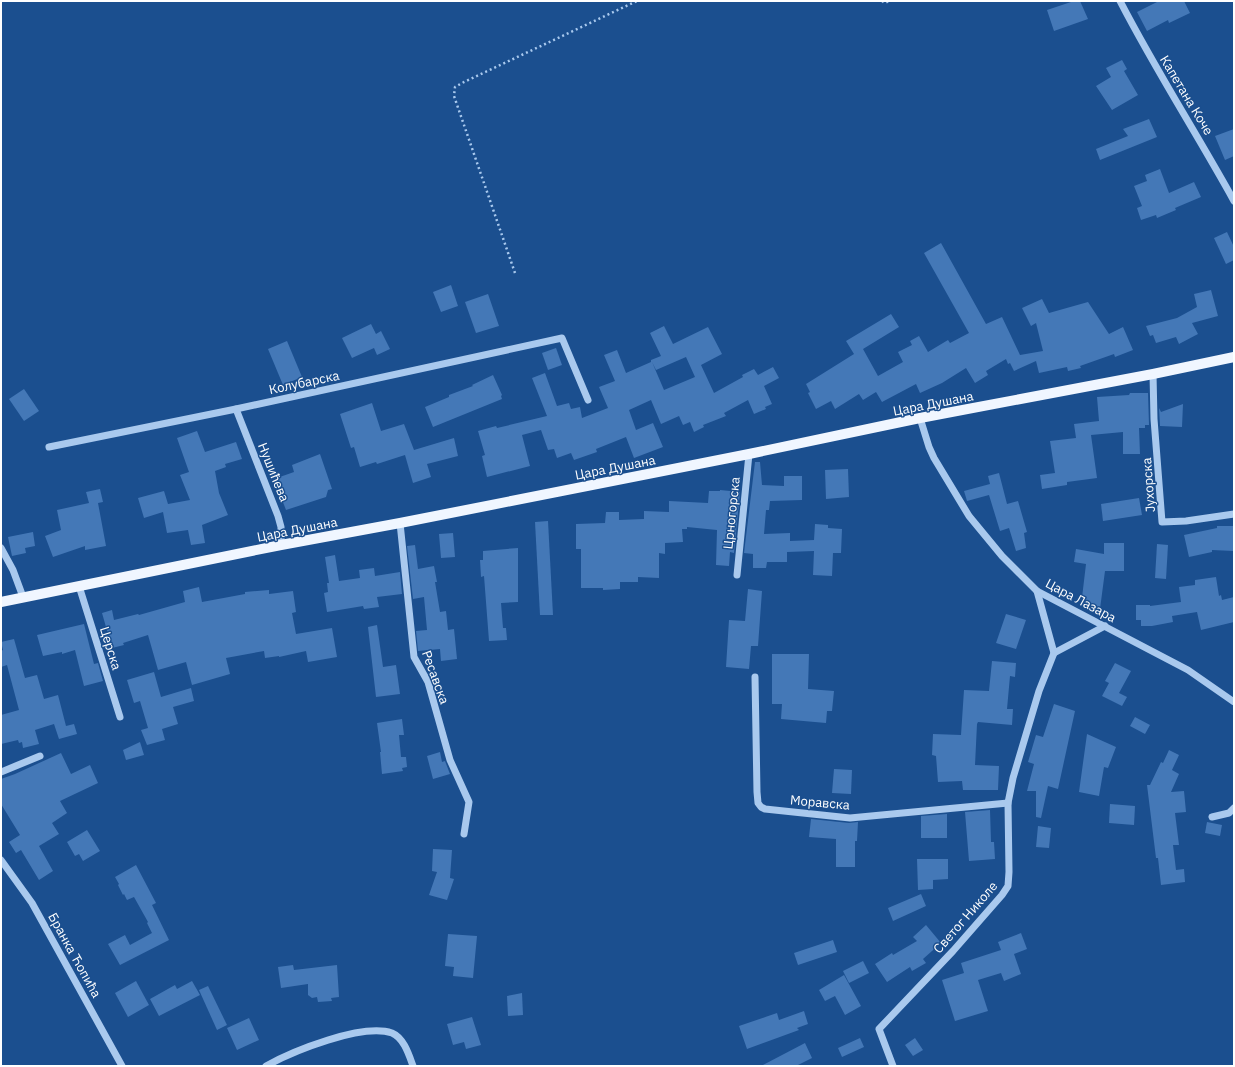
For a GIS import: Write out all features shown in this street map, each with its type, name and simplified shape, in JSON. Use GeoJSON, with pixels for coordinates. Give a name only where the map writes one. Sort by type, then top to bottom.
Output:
{"type":"FeatureCollection","features":[{"type":"Feature","properties":{"kind":"main road","name":"Цара Душана"},"geometry":{"type":"LineString","coordinates":[[1,602],[281,545],[749,454],[920,418],[1153,374],[1234,357]]}},
{"type":"Feature","properties":{"kind":"street","name":"Капетана Коче"},"geometry":{"type":"LineString","coordinates":[[1120,1],[1140,39],[1199,138],[1234,201]]}},
{"type":"Feature","properties":{"kind":"street","name":"Колубарска"},"geometry":{"type":"LineString","coordinates":[[49,447],[236,410],[562,338],[588,400]]}},
{"type":"Feature","properties":{"kind":"street","name":"Јухорска"},"geometry":{"type":"LineString","coordinates":[[1153,374],[1154,419],[1162,522],[1186,521],[1234,514]]}},
{"type":"Feature","properties":{"kind":"street","name":"Нушићева"},"geometry":{"type":"LineString","coordinates":[[236,410],[278,516],[281,527],[281,545]]}},
{"type":"Feature","properties":{"kind":"street","name":"Цара Лазара"},"geometry":{"type":"LineString","coordinates":[[920,418],[926,439],[934,458],[969,516],[1002,556],[1037,591],[1188,670],[1234,702]]}},
{"type":"Feature","properties":{"kind":"street","name":"Црногорска"},"geometry":{"type":"LineString","coordinates":[[737,575],[749,454]]}},
{"type":"Feature","properties":{"kind":"street","name":"Ресавска"},"geometry":{"type":"LineString","coordinates":[[400,523],[414,657],[428,682],[450,760],[469,802],[464,834]]}},
{"type":"Feature","properties":{"kind":"street"},"geometry":{"type":"LineString","coordinates":[[1,548],[13,570],[23,597]]}},
{"type":"Feature","properties":{"kind":"street","name":"Церска"},"geometry":{"type":"LineString","coordinates":[[79,586],[120,717]]}},
{"type":"Feature","properties":{"kind":"street"},"geometry":{"type":"LineString","coordinates":[[1037,591],[1054,654],[1105,626]]}},
{"type":"Feature","properties":{"kind":"street","name":"Светог Николе"},"geometry":{"type":"LineString","coordinates":[[893,1066],[879,1028],[953,951],[1002,895],[1008,886],[1008,803],[1013,778],[1039,691],[1054,654]]}},
{"type":"Feature","properties":{"kind":"street","name":"Моравска"},"geometry":{"type":"LineString","coordinates":[[755,677],[757,792],[758,803],[765,809],[850,818],[1008,803]]}},
{"type":"Feature","properties":{"kind":"street"},"geometry":{"type":"LineString","coordinates":[[1,772],[40,756]]}},
{"type":"Feature","properties":{"kind":"street"},"geometry":{"type":"LineString","coordinates":[[1212,817],[1230,813],[1234,808]]}},
{"type":"Feature","properties":{"kind":"street","name":"Бранка Ћопића"},"geometry":{"type":"LineString","coordinates":[[1,860],[32,903],[122,1066]]}},
{"type":"Feature","properties":{"kind":"street"},"geometry":{"type":"LineString","coordinates":[[266,1066],[282,1057],[346,1034],[376,1031],[393,1034],[404,1044],[413,1066]]}},
{"type":"Feature","properties":{"kind":"path"},"geometry":{"type":"LineString","coordinates":[[515,273],[454,96],[455,87],[637,1]]}},
{"type":"Feature","properties":{"kind":"path"},"geometry":{"type":"LineString","coordinates":[[882,1],[885,3],[889,1]]}},
{"type":"Feature","properties":{"kind":"building"},"geometry":{"type":"Polygon","coordinates":[[[1074,1],[1080,1],[1088,19],[1054,31],[1047,10],[1074,1]]]}},
{"type":"Feature","properties":{"kind":"building"},"geometry":{"type":"Polygon","coordinates":[[[1159,1],[1184,1],[1190,13],[1169,23],[1168,20],[1147,31],[1137,12],[1159,1]]]}},
{"type":"Feature","properties":{"kind":"building"},"geometry":{"type":"Polygon","coordinates":[[[1122,60],[1127,69],[1124,71],[1138,95],[1112,110],[1096,86],[1111,77],[1106,68],[1122,60]]]}},
{"type":"Feature","properties":{"kind":"building"},"geometry":{"type":"Polygon","coordinates":[[[1149,119],[1157,137],[1100,160],[1096,149],[1128,136],[1123,129],[1149,119]]]}},
{"type":"Feature","properties":{"kind":"building"},"geometry":{"type":"Polygon","coordinates":[[[1234,129],[1234,156],[1225,160],[1215,136],[1234,129]]]}},
{"type":"Feature","properties":{"kind":"building"},"geometry":{"type":"Polygon","coordinates":[[[1160,169],[1169,193],[1194,182],[1201,197],[1175,208],[1176,210],[1157,218],[1156,215],[1141,220],[1137,208],[1142,206],[1134,186],[1147,181],[1145,175],[1160,169]]]}},
{"type":"Feature","properties":{"kind":"building"},"geometry":{"type":"Polygon","coordinates":[[[1227,232],[1234,247],[1234,260],[1226,264],[1214,238],[1227,232]]]}},
{"type":"Feature","properties":{"kind":"building"},"geometry":{"type":"Polygon","coordinates":[[[941,243],[986,324],[1002,317],[1020,355],[1043,351],[1036,323],[1031,326],[1022,308],[1042,299],[1049,313],[1088,302],[1109,334],[1123,327],[1133,350],[1115,357],[1114,354],[1080,366],[1081,368],[1068,371],[1067,367],[1039,373],[1036,361],[1014,371],[1006,359],[986,371],[988,375],[975,383],[966,368],[942,383],[920,393],[916,384],[882,402],[876,392],[863,400],[859,394],[835,409],[831,401],[816,409],[808,393],[810,392],[806,384],[854,354],[846,341],[891,314],[899,327],[863,349],[878,376],[903,362],[898,352],[912,345],[910,341],[919,336],[928,352],[948,340],[950,343],[969,333],[924,253],[941,243]]]}},
{"type":"Feature","properties":{"kind":"building"},"geometry":{"type":"Polygon","coordinates":[[[451,285],[458,306],[441,312],[433,292],[451,285]]]}},
{"type":"Feature","properties":{"kind":"building"},"geometry":{"type":"Polygon","coordinates":[[[1211,290],[1218,316],[1192,323],[1198,334],[1179,344],[1176,337],[1156,343],[1153,335],[1150,336],[1146,326],[1177,318],[1197,307],[1194,294],[1211,290]]]}},
{"type":"Feature","properties":{"kind":"building"},"geometry":{"type":"Polygon","coordinates":[[[488,294],[499,326],[476,333],[465,302],[488,294]]]}},
{"type":"Feature","properties":{"kind":"building"},"geometry":{"type":"Polygon","coordinates":[[[371,324],[376,334],[381,331],[390,349],[377,355],[374,348],[352,358],[342,338],[371,324]]]}},
{"type":"Feature","properties":{"kind":"building"},"geometry":{"type":"Polygon","coordinates":[[[664,326],[673,344],[708,327],[722,354],[701,365],[714,393],[743,377],[742,375],[754,369],[758,375],[773,367],[779,378],[764,386],[772,404],[765,407],[766,409],[754,414],[748,400],[724,413],[726,416],[703,425],[704,427],[694,432],[690,422],[683,425],[679,416],[661,424],[651,400],[629,410],[636,430],[653,423],[663,447],[634,458],[626,437],[596,449],[597,452],[574,460],[571,453],[557,458],[554,449],[548,450],[541,430],[522,435],[530,466],[487,477],[482,456],[485,455],[478,431],[547,416],[532,378],[545,373],[557,406],[569,403],[571,409],[580,407],[582,418],[608,408],[599,387],[615,381],[604,355],[617,350],[626,373],[661,356],[650,333],[664,326]],[[686,357],[656,370],[652,362],[664,390],[695,377],[686,357]]]}},
{"type":"Feature","properties":{"kind":"building"},"geometry":{"type":"Polygon","coordinates":[[[287,341],[302,377],[283,385],[268,349],[287,341]]]}},
{"type":"Feature","properties":{"kind":"building"},"geometry":{"type":"Polygon","coordinates":[[[556,348],[562,365],[548,370],[542,353],[556,348]]]}},
{"type":"Feature","properties":{"kind":"building"},"geometry":{"type":"Polygon","coordinates":[[[493,375],[502,395],[502,399],[433,427],[425,407],[449,397],[449,395],[473,386],[472,385],[493,375]]]}},
{"type":"Feature","properties":{"kind":"building"},"geometry":{"type":"Polygon","coordinates":[[[24,389],[39,411],[24,421],[9,399],[24,389]]]}},
{"type":"Feature","properties":{"kind":"building"},"geometry":{"type":"Polygon","coordinates":[[[1130,393],[1148,393],[1149,425],[1145,425],[1145,428],[1139,428],[1140,454],[1123,454],[1123,432],[1091,435],[1097,478],[1067,482],[1067,485],[1042,489],[1040,475],[1055,473],[1050,441],[1076,438],[1074,424],[1099,421],[1097,397],[1129,395],[1130,393]]]}},
{"type":"Feature","properties":{"kind":"building"},"geometry":{"type":"Polygon","coordinates":[[[372,403],[381,431],[404,424],[414,450],[454,438],[458,456],[427,464],[431,477],[413,483],[405,455],[377,464],[376,462],[360,467],[354,447],[351,448],[340,414],[372,403]]]}},
{"type":"Feature","properties":{"kind":"building"},"geometry":{"type":"Polygon","coordinates":[[[1183,404],[1182,427],[1160,426],[1159,408],[1161,412],[1183,404]]]}},
{"type":"Feature","properties":{"kind":"building"},"geometry":{"type":"Polygon","coordinates":[[[197,431],[205,452],[236,442],[242,459],[225,464],[226,467],[215,471],[219,493],[228,515],[202,525],[205,543],[191,545],[188,530],[167,533],[163,512],[144,518],[138,498],[164,491],[168,504],[190,500],[180,475],[189,472],[177,438],[197,431]]]}},
{"type":"Feature","properties":{"kind":"building"},"geometry":{"type":"Polygon","coordinates":[[[320,454],[332,489],[328,490],[326,497],[286,510],[274,479],[294,472],[292,465],[320,454]]]}},
{"type":"Feature","properties":{"kind":"building"},"geometry":{"type":"Polygon","coordinates":[[[755,462],[760,462],[762,485],[784,486],[784,476],[802,476],[802,500],[770,501],[769,510],[766,510],[764,534],[790,533],[790,541],[814,540],[815,524],[828,525],[828,528],[842,529],[841,553],[833,553],[832,576],[813,575],[814,551],[787,552],[787,562],[767,562],[766,568],[753,568],[753,554],[744,553],[755,462]]]}},
{"type":"Feature","properties":{"kind":"building"},"geometry":{"type":"Polygon","coordinates":[[[848,469],[849,497],[826,499],[825,470],[848,469]]]}},
{"type":"Feature","properties":{"kind":"building"},"geometry":{"type":"Polygon","coordinates":[[[999,473],[1007,504],[1018,501],[1027,532],[1024,533],[1026,548],[1016,551],[1009,528],[1000,531],[989,495],[967,501],[964,491],[990,484],[988,476],[999,473]]]}},
{"type":"Feature","properties":{"kind":"building"},"geometry":{"type":"Polygon","coordinates":[[[100,489],[103,502],[98,503],[106,546],[85,550],[85,546],[53,557],[45,536],[61,530],[57,510],[89,503],[86,492],[100,489]]]}},
{"type":"Feature","properties":{"kind":"building"},"geometry":{"type":"Polygon","coordinates":[[[720,490],[740,492],[734,553],[730,552],[729,566],[716,565],[717,530],[687,527],[687,529],[682,529],[683,542],[665,543],[665,554],[659,553],[659,578],[638,577],[638,582],[620,582],[620,589],[603,590],[603,588],[581,588],[581,549],[576,549],[576,524],[605,523],[606,512],[619,512],[619,520],[644,519],[644,511],[669,512],[669,501],[708,503],[709,491],[720,490]]]}},
{"type":"Feature","properties":{"kind":"building"},"geometry":{"type":"Polygon","coordinates":[[[1139,498],[1142,515],[1103,521],[1101,504],[1139,498]]]}},
{"type":"Feature","properties":{"kind":"building"},"geometry":{"type":"Polygon","coordinates":[[[548,521],[553,615],[540,615],[535,522],[548,521]]]}},
{"type":"Feature","properties":{"kind":"building"},"geometry":{"type":"Polygon","coordinates":[[[1217,526],[1234,526],[1234,551],[1212,550],[1212,552],[1189,557],[1184,535],[1217,528],[1217,526]]]}},
{"type":"Feature","properties":{"kind":"building"},"geometry":{"type":"Polygon","coordinates":[[[33,532],[35,546],[25,548],[26,553],[12,556],[8,537],[33,532]]]}},
{"type":"Feature","properties":{"kind":"building"},"geometry":{"type":"Polygon","coordinates":[[[453,533],[455,557],[441,558],[439,534],[453,533]]]}},
{"type":"Feature","properties":{"kind":"building"},"geometry":{"type":"Polygon","coordinates":[[[1104,543],[1124,543],[1124,571],[1105,571],[1100,609],[1081,606],[1086,564],[1074,562],[1076,549],[1104,554],[1104,543]]]}},
{"type":"Feature","properties":{"kind":"building"},"geometry":{"type":"Polygon","coordinates":[[[1157,544],[1168,545],[1166,579],[1155,578],[1157,544]]]}},
{"type":"Feature","properties":{"kind":"building"},"geometry":{"type":"Polygon","coordinates":[[[415,545],[418,569],[434,566],[440,612],[446,611],[448,630],[454,629],[457,659],[441,661],[440,649],[418,651],[416,631],[427,630],[424,597],[413,599],[407,546],[415,545]]]}},
{"type":"Feature","properties":{"kind":"building"},"geometry":{"type":"Polygon","coordinates":[[[518,548],[518,602],[501,603],[503,628],[506,628],[507,640],[489,641],[484,576],[481,577],[480,560],[483,560],[483,551],[518,548]]]}},
{"type":"Feature","properties":{"kind":"building"},"geometry":{"type":"Polygon","coordinates":[[[335,555],[339,581],[360,578],[359,570],[374,568],[375,576],[400,572],[402,594],[377,597],[379,607],[364,609],[363,606],[327,612],[324,593],[328,592],[327,583],[329,583],[325,557],[335,555]]]}},
{"type":"Feature","properties":{"kind":"building"},"geometry":{"type":"Polygon","coordinates":[[[1216,577],[1219,596],[1221,595],[1222,600],[1234,597],[1234,622],[1201,630],[1197,612],[1172,616],[1173,622],[1152,626],[1141,626],[1141,620],[1136,620],[1136,605],[1150,606],[1181,602],[1179,587],[1195,585],[1195,580],[1216,577]]]}},
{"type":"Feature","properties":{"kind":"building"},"geometry":{"type":"Polygon","coordinates":[[[199,587],[202,602],[245,594],[245,592],[269,590],[269,594],[293,591],[296,612],[292,613],[296,634],[332,628],[337,657],[308,662],[306,651],[279,657],[265,658],[264,651],[226,658],[230,674],[192,685],[186,662],[158,670],[148,635],[123,643],[124,645],[112,648],[102,613],[112,610],[114,620],[139,615],[185,602],[183,591],[199,587]]]}},
{"type":"Feature","properties":{"kind":"building"},"geometry":{"type":"Polygon","coordinates":[[[748,589],[762,591],[758,646],[751,646],[749,669],[726,667],[729,620],[745,621],[748,589]]]}},
{"type":"Feature","properties":{"kind":"building"},"geometry":{"type":"Polygon","coordinates":[[[1006,614],[1026,620],[1016,649],[996,643],[1006,614]]]}},
{"type":"Feature","properties":{"kind":"building"},"geometry":{"type":"Polygon","coordinates":[[[84,624],[94,664],[98,663],[103,681],[84,686],[75,650],[62,654],[62,652],[43,656],[37,635],[84,624]]]}},
{"type":"Feature","properties":{"kind":"building"},"geometry":{"type":"Polygon","coordinates":[[[377,625],[383,667],[396,665],[400,694],[376,697],[368,627],[377,625]]]}},
{"type":"Feature","properties":{"kind":"building"},"geometry":{"type":"Polygon","coordinates":[[[14,639],[25,678],[37,675],[44,699],[58,695],[66,726],[74,724],[77,734],[59,739],[54,724],[35,730],[39,744],[23,748],[22,742],[19,743],[18,740],[1,744],[1,715],[19,710],[7,665],[1,667],[1,651],[3,650],[1,642],[14,639]]]}},
{"type":"Feature","properties":{"kind":"building"},"geometry":{"type":"Polygon","coordinates":[[[772,654],[809,654],[808,689],[834,691],[832,711],[827,711],[826,723],[781,719],[782,704],[772,704],[772,654]]]}},
{"type":"Feature","properties":{"kind":"building"},"geometry":{"type":"Polygon","coordinates":[[[992,661],[1016,663],[1015,677],[1010,676],[1007,709],[1013,709],[1012,725],[978,722],[977,724],[975,765],[999,766],[998,790],[963,790],[962,781],[938,782],[936,756],[932,755],[933,734],[961,735],[964,690],[989,691],[992,661]]]}},
{"type":"Feature","properties":{"kind":"building"},"geometry":{"type":"Polygon","coordinates":[[[1115,663],[1131,671],[1119,693],[1127,697],[1122,706],[1102,696],[1109,683],[1105,681],[1115,663]]]}},
{"type":"Feature","properties":{"kind":"building"},"geometry":{"type":"Polygon","coordinates":[[[154,672],[161,697],[191,688],[194,701],[173,707],[178,724],[162,729],[165,740],[147,745],[141,730],[148,728],[140,701],[134,703],[127,680],[154,672]]]}},
{"type":"Feature","properties":{"kind":"building"},"geometry":{"type":"Polygon","coordinates":[[[1054,704],[1075,711],[1058,789],[1048,786],[1041,818],[1036,817],[1036,791],[1027,791],[1034,764],[1028,762],[1036,735],[1043,737],[1054,704]]]}},
{"type":"Feature","properties":{"kind":"building"},"geometry":{"type":"Polygon","coordinates":[[[1135,717],[1150,725],[1145,734],[1130,726],[1135,717]]]}},
{"type":"Feature","properties":{"kind":"building"},"geometry":{"type":"Polygon","coordinates":[[[402,719],[404,735],[399,735],[401,757],[406,757],[407,767],[402,768],[403,771],[382,774],[377,723],[402,719]]]}},
{"type":"Feature","properties":{"kind":"building"},"geometry":{"type":"Polygon","coordinates":[[[1087,734],[1116,747],[1108,768],[1104,767],[1099,796],[1079,792],[1087,734]]]}},
{"type":"Feature","properties":{"kind":"building"},"geometry":{"type":"Polygon","coordinates":[[[140,742],[144,755],[126,760],[123,750],[140,742]]]}},
{"type":"Feature","properties":{"kind":"building"},"geometry":{"type":"Polygon","coordinates":[[[1169,750],[1179,755],[1172,770],[1179,774],[1171,792],[1184,791],[1186,812],[1175,813],[1179,845],[1173,845],[1176,870],[1184,869],[1185,882],[1161,885],[1158,858],[1156,858],[1147,785],[1150,785],[1161,762],[1163,763],[1169,750]]]}},
{"type":"Feature","properties":{"kind":"building"},"geometry":{"type":"Polygon","coordinates":[[[440,752],[442,762],[445,761],[450,774],[433,779],[427,756],[440,752]]]}},
{"type":"Feature","properties":{"kind":"building"},"geometry":{"type":"Polygon","coordinates":[[[61,753],[71,774],[90,765],[98,783],[60,801],[67,813],[52,823],[59,834],[39,846],[53,871],[39,880],[21,850],[16,853],[9,842],[20,835],[1,804],[1,779],[61,753]]]}},
{"type":"Feature","properties":{"kind":"building"},"geometry":{"type":"Polygon","coordinates":[[[834,769],[852,770],[851,794],[832,793],[834,769]]]}},
{"type":"Feature","properties":{"kind":"building"},"geometry":{"type":"Polygon","coordinates":[[[1110,804],[1135,806],[1134,825],[1109,823],[1110,804]]]}},
{"type":"Feature","properties":{"kind":"building"},"geometry":{"type":"Polygon","coordinates":[[[990,810],[991,842],[994,842],[995,859],[969,861],[965,812],[990,810]]]}},
{"type":"Feature","properties":{"kind":"building"},"geometry":{"type":"Polygon","coordinates":[[[947,814],[947,838],[921,838],[921,816],[947,814]]]}},
{"type":"Feature","properties":{"kind":"building"},"geometry":{"type":"Polygon","coordinates":[[[811,819],[849,823],[858,822],[857,841],[855,841],[855,867],[836,867],[836,839],[809,837],[811,819]]]}},
{"type":"Feature","properties":{"kind":"building"},"geometry":{"type":"Polygon","coordinates":[[[1207,822],[1222,825],[1220,836],[1205,833],[1207,822]]]}},
{"type":"Feature","properties":{"kind":"building"},"geometry":{"type":"Polygon","coordinates":[[[1038,826],[1051,828],[1049,848],[1036,847],[1038,826]]]}},
{"type":"Feature","properties":{"kind":"building"},"geometry":{"type":"Polygon","coordinates":[[[87,830],[100,851],[83,861],[79,854],[75,856],[67,842],[87,830]]]}},
{"type":"Feature","properties":{"kind":"building"},"geometry":{"type":"Polygon","coordinates":[[[433,849],[452,850],[450,878],[454,879],[447,900],[429,895],[437,872],[432,871],[433,849]]]}},
{"type":"Feature","properties":{"kind":"building"},"geometry":{"type":"Polygon","coordinates":[[[917,859],[948,859],[948,879],[933,880],[933,889],[918,890],[917,859]]]}},
{"type":"Feature","properties":{"kind":"building"},"geometry":{"type":"Polygon","coordinates":[[[136,865],[156,903],[152,905],[169,940],[120,965],[108,944],[125,935],[130,945],[152,933],[147,923],[148,922],[134,897],[127,900],[124,894],[123,895],[115,877],[136,865]]]}},
{"type":"Feature","properties":{"kind":"building"},"geometry":{"type":"Polygon","coordinates":[[[921,894],[926,906],[893,921],[888,908],[921,894]]]}},
{"type":"Feature","properties":{"kind":"building"},"geometry":{"type":"Polygon","coordinates":[[[926,925],[941,943],[923,959],[926,963],[912,971],[910,967],[887,982],[875,964],[892,953],[893,955],[917,941],[913,937],[926,925]]]}},
{"type":"Feature","properties":{"kind":"building"},"geometry":{"type":"Polygon","coordinates":[[[1021,933],[1027,949],[1014,954],[1021,974],[1004,981],[1001,973],[978,980],[988,1011],[955,1021],[942,980],[964,973],[961,963],[1001,950],[998,942],[1021,933]]]}},
{"type":"Feature","properties":{"kind":"building"},"geometry":{"type":"Polygon","coordinates":[[[448,934],[477,936],[473,978],[453,976],[454,967],[445,966],[448,934]]]}},
{"type":"Feature","properties":{"kind":"building"},"geometry":{"type":"Polygon","coordinates":[[[833,940],[837,952],[798,965],[794,953],[833,940]]]}},
{"type":"Feature","properties":{"kind":"building"},"geometry":{"type":"Polygon","coordinates":[[[863,961],[869,973],[849,983],[843,971],[863,961]]]}},
{"type":"Feature","properties":{"kind":"building"},"geometry":{"type":"Polygon","coordinates":[[[293,965],[294,970],[337,965],[339,997],[331,998],[332,1001],[318,1002],[317,997],[312,998],[308,995],[308,984],[281,988],[278,967],[293,965]]]}},
{"type":"Feature","properties":{"kind":"building"},"geometry":{"type":"Polygon","coordinates":[[[844,975],[861,1006],[845,1015],[835,996],[825,1001],[819,990],[844,975]]]}},
{"type":"Feature","properties":{"kind":"building"},"geometry":{"type":"Polygon","coordinates":[[[136,981],[149,1005],[128,1017],[115,993],[136,981]]]}},
{"type":"Feature","properties":{"kind":"building"},"geometry":{"type":"Polygon","coordinates":[[[192,981],[200,995],[159,1016],[150,999],[175,985],[177,989],[192,981]]]}},
{"type":"Feature","properties":{"kind":"building"},"geometry":{"type":"Polygon","coordinates":[[[208,986],[227,1025],[217,1030],[199,990],[208,986]]]}},
{"type":"Feature","properties":{"kind":"building"},"geometry":{"type":"Polygon","coordinates":[[[522,993],[523,1015],[508,1016],[507,996],[522,993]]]}},
{"type":"Feature","properties":{"kind":"building"},"geometry":{"type":"Polygon","coordinates":[[[804,1011],[808,1024],[797,1028],[799,1030],[747,1049],[739,1026],[777,1013],[779,1020],[804,1011]]]}},
{"type":"Feature","properties":{"kind":"building"},"geometry":{"type":"Polygon","coordinates":[[[472,1017],[481,1045],[466,1049],[464,1042],[453,1045],[447,1024],[472,1017]]]}},
{"type":"Feature","properties":{"kind":"building"},"geometry":{"type":"Polygon","coordinates":[[[249,1018],[259,1040],[237,1050],[227,1028],[249,1018]]]}},
{"type":"Feature","properties":{"kind":"building"},"geometry":{"type":"Polygon","coordinates":[[[860,1038],[864,1047],[842,1057],[838,1048],[860,1038]]]}},
{"type":"Feature","properties":{"kind":"building"},"geometry":{"type":"Polygon","coordinates":[[[915,1038],[923,1050],[913,1056],[905,1045],[915,1038]]]}},
{"type":"Feature","properties":{"kind":"building"},"geometry":{"type":"Polygon","coordinates":[[[805,1043],[812,1058],[796,1066],[761,1066],[805,1043]]]}}]}
